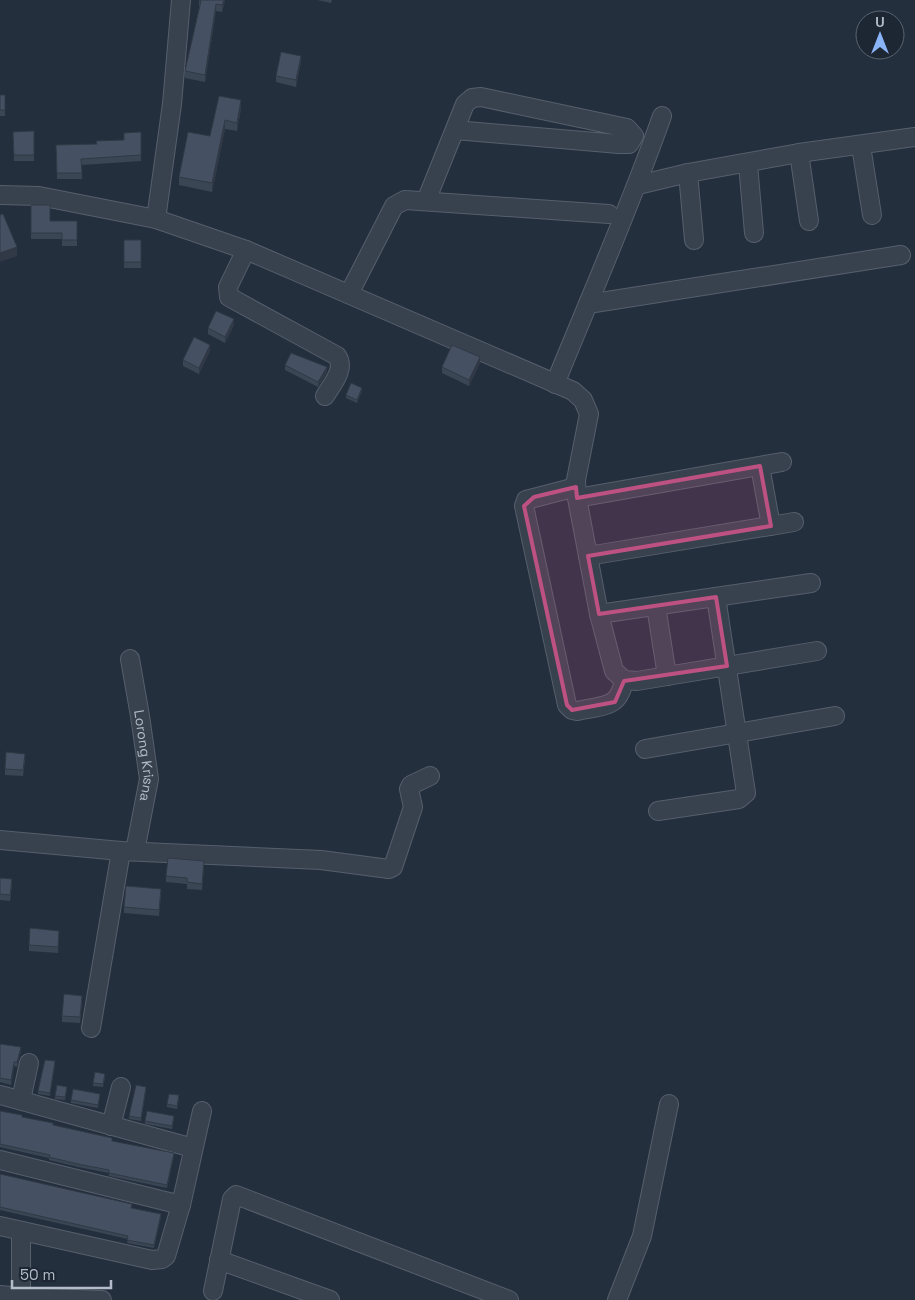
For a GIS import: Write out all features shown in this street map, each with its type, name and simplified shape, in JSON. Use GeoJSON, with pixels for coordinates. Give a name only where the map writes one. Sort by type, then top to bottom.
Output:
{"type":"FeatureCollection","features":[{"type":"Feature","properties":{"kind":"street"},"geometry":{"type":"LineString","coordinates":[[156,219],[172,104],[181,0]]}},
{"type":"Feature","properties":{"kind":"street"},"geometry":{"type":"LineString","coordinates":[[426,201],[465,104],[468,100],[475,97],[627,128],[634,136],[629,144],[619,144],[455,130]]}},
{"type":"Feature","properties":{"kind":"street"},"geometry":{"type":"LineString","coordinates":[[556,384],[623,215],[638,185],[662,116]]}},
{"type":"Feature","properties":{"kind":"street"},"geometry":{"type":"LineString","coordinates":[[638,185],[688,173],[748,164],[799,153],[861,146],[915,137]]}},
{"type":"Feature","properties":{"kind":"street"},"geometry":{"type":"LineString","coordinates":[[861,146],[872,215]]}},
{"type":"Feature","properties":{"kind":"street"},"geometry":{"type":"LineString","coordinates":[[799,153],[809,221]]}},
{"type":"Feature","properties":{"kind":"street"},"geometry":{"type":"LineString","coordinates":[[748,164],[754,232]]}},
{"type":"Feature","properties":{"kind":"street"},"geometry":{"type":"LineString","coordinates":[[688,173],[694,240]]}},
{"type":"Feature","properties":{"kind":"street"},"geometry":{"type":"LineString","coordinates":[[0,195],[39,196],[156,219],[246,250],[556,384],[584,400],[589,414],[576,492],[599,614],[614,671],[624,680],[637,681],[817,651]]}},
{"type":"Feature","properties":{"kind":"street"},"geometry":{"type":"LineString","coordinates":[[349,294],[394,206],[405,200],[609,214]]}},
{"type":"Feature","properties":{"kind":"street"},"geometry":{"type":"LineString","coordinates":[[246,250],[228,287],[229,297],[337,356],[341,362],[340,369],[325,396]]}},
{"type":"Feature","properties":{"kind":"street"},"geometry":{"type":"LineString","coordinates":[[588,304],[901,255]]}},
{"type":"Feature","properties":{"kind":"street"},"geometry":{"type":"LineString","coordinates":[[624,680],[620,696],[614,702],[578,711],[567,705],[524,506],[526,500],[534,497],[782,462]]}},
{"type":"Feature","properties":{"kind":"street"},"geometry":{"type":"LineString","coordinates":[[760,466],[771,526]]}},
{"type":"Feature","properties":{"kind":"street"},"geometry":{"type":"LineString","coordinates":[[588,556],[794,522]]}},
{"type":"Feature","properties":{"kind":"street"},"geometry":{"type":"LineString","coordinates":[[599,614],[810,583]]}},
{"type":"Feature","properties":{"kind":"street"},"geometry":{"type":"LineString","coordinates":[[658,811],[739,799],[746,793],[716,597]]}},
{"type":"Feature","properties":{"kind":"street"},"geometry":{"type":"LineString","coordinates":[[656,606],[666,676]]}},
{"type":"Feature","properties":{"kind":"street","name":"Lorong Krisna"},"geometry":{"type":"LineString","coordinates":[[91,1028],[128,851],[148,779],[130,658]]}},
{"type":"Feature","properties":{"kind":"street"},"geometry":{"type":"LineString","coordinates":[[644,749],[835,716]]}},
{"type":"Feature","properties":{"kind":"street"},"geometry":{"type":"LineString","coordinates":[[0,840],[128,851],[321,860],[379,868],[393,867],[413,807],[409,788],[411,785],[430,776]]}},
{"type":"Feature","properties":{"kind":"street"},"geometry":{"type":"LineString","coordinates":[[21,1100],[30,1063]]}},
{"type":"Feature","properties":{"kind":"street"},"geometry":{"type":"LineString","coordinates":[[111,1126],[121,1087]]}},
{"type":"Feature","properties":{"kind":"street"},"geometry":{"type":"LineString","coordinates":[[0,1095],[194,1148]]}},
{"type":"Feature","properties":{"kind":"street"},"geometry":{"type":"LineString","coordinates":[[617,1300],[642,1236],[669,1104]]}},
{"type":"Feature","properties":{"kind":"street"},"geometry":{"type":"LineString","coordinates":[[0,1226],[157,1260],[166,1256],[181,1205],[202,1111]]}},
{"type":"Feature","properties":{"kind":"street"},"geometry":{"type":"LineString","coordinates":[[0,1160],[181,1205]]}},
{"type":"Feature","properties":{"kind":"street"},"geometry":{"type":"LineString","coordinates":[[213,1291],[232,1199],[233,1196],[239,1195],[509,1300]]}},
{"type":"Feature","properties":{"kind":"street"},"geometry":{"type":"LineString","coordinates":[[21,1230],[21,1297]]}},
{"type":"Feature","properties":{"kind":"street"},"geometry":{"type":"LineString","coordinates":[[219,1260],[330,1300]]}},
{"type":"Feature","properties":{"kind":"street"},"geometry":{"type":"LineString","coordinates":[[0,1295],[71,1300],[102,1300]]}},
{"type":"Feature","properties":{"kind":"highlighted area"},"geometry":{"type":"Polygon","coordinates":[[[760,466],[771,526],[588,556],[599,614],[716,597],[727,666],[624,681],[615,702],[572,710],[567,705],[524,506],[534,497],[576,487],[577,498],[760,466]]]}},
{"type":"Feature","properties":{"kind":"building"},"geometry":{"type":"Polygon","coordinates":[[[199,0],[224,0],[222,5],[216,4],[205,75],[185,71],[201,1],[199,0]]]}},
{"type":"Feature","properties":{"kind":"building"},"geometry":{"type":"Polygon","coordinates":[[[281,52],[301,56],[296,80],[276,76],[281,52]]]}},
{"type":"Feature","properties":{"kind":"building"},"geometry":{"type":"Polygon","coordinates":[[[0,95],[5,95],[5,110],[0,110],[0,95]]]}},
{"type":"Feature","properties":{"kind":"building"},"geometry":{"type":"Polygon","coordinates":[[[219,96],[241,100],[237,123],[225,120],[212,183],[179,177],[188,132],[210,136],[219,96]]]}},
{"type":"Feature","properties":{"kind":"building"},"geometry":{"type":"Polygon","coordinates":[[[34,131],[34,155],[14,155],[13,132],[34,131]]]}},
{"type":"Feature","properties":{"kind":"building"},"geometry":{"type":"Polygon","coordinates":[[[141,132],[141,155],[81,159],[82,173],[57,173],[56,145],[97,144],[96,141],[124,140],[124,133],[141,132]]]}},
{"type":"Feature","properties":{"kind":"building"},"geometry":{"type":"Polygon","coordinates":[[[31,205],[50,205],[50,221],[77,221],[77,240],[62,240],[62,233],[31,233],[31,205]]]}},
{"type":"Feature","properties":{"kind":"building"},"geometry":{"type":"Polygon","coordinates":[[[3,214],[17,247],[0,253],[0,215],[3,214]]]}},
{"type":"Feature","properties":{"kind":"building"},"geometry":{"type":"Polygon","coordinates":[[[124,240],[141,240],[141,262],[124,262],[124,240]]]}},
{"type":"Feature","properties":{"kind":"building"},"geometry":{"type":"Polygon","coordinates":[[[216,311],[234,319],[225,337],[208,328],[216,311]]]}},
{"type":"Feature","properties":{"kind":"building"},"geometry":{"type":"Polygon","coordinates":[[[194,337],[210,345],[199,368],[183,360],[194,337]]]}},
{"type":"Feature","properties":{"kind":"building"},"geometry":{"type":"Polygon","coordinates":[[[452,345],[480,357],[469,380],[442,367],[452,345]]]}},
{"type":"Feature","properties":{"kind":"building"},"geometry":{"type":"Polygon","coordinates":[[[291,353],[327,367],[318,382],[285,365],[291,353]]]}},
{"type":"Feature","properties":{"kind":"building"},"geometry":{"type":"Polygon","coordinates":[[[351,383],[362,388],[357,400],[346,395],[351,383]]]}},
{"type":"Feature","properties":{"kind":"building"},"geometry":{"type":"Polygon","coordinates":[[[6,752],[25,754],[23,770],[5,769],[6,752]]]}},
{"type":"Feature","properties":{"kind":"building"},"geometry":{"type":"Polygon","coordinates":[[[168,858],[204,861],[202,884],[187,882],[187,878],[166,876],[168,858]]]}},
{"type":"Feature","properties":{"kind":"building"},"geometry":{"type":"Polygon","coordinates":[[[0,878],[12,879],[10,895],[0,894],[0,878]]]}},
{"type":"Feature","properties":{"kind":"building"},"geometry":{"type":"Polygon","coordinates":[[[126,886],[161,889],[159,910],[124,907],[126,886]]]}},
{"type":"Feature","properties":{"kind":"building"},"geometry":{"type":"Polygon","coordinates":[[[30,928],[59,931],[58,947],[29,945],[30,928]]]}},
{"type":"Feature","properties":{"kind":"building"},"geometry":{"type":"Polygon","coordinates":[[[64,994],[82,996],[80,1017],[62,1016],[64,994]]]}},
{"type":"Feature","properties":{"kind":"building"},"geometry":{"type":"Polygon","coordinates":[[[0,1044],[21,1047],[17,1062],[14,1062],[11,1080],[0,1078],[0,1044]]]}},
{"type":"Feature","properties":{"kind":"building"},"geometry":{"type":"Polygon","coordinates":[[[45,1060],[55,1061],[50,1093],[38,1091],[45,1060]]]}},
{"type":"Feature","properties":{"kind":"building"},"geometry":{"type":"Polygon","coordinates":[[[95,1072],[105,1074],[103,1084],[93,1083],[95,1072]]]}},
{"type":"Feature","properties":{"kind":"building"},"geometry":{"type":"Polygon","coordinates":[[[57,1085],[67,1087],[65,1097],[55,1096],[57,1085]]]}},
{"type":"Feature","properties":{"kind":"building"},"geometry":{"type":"Polygon","coordinates":[[[136,1085],[146,1087],[141,1118],[129,1116],[136,1085]]]}},
{"type":"Feature","properties":{"kind":"building"},"geometry":{"type":"Polygon","coordinates":[[[73,1089],[100,1094],[98,1105],[71,1100],[73,1089]]]}},
{"type":"Feature","properties":{"kind":"building"},"geometry":{"type":"Polygon","coordinates":[[[169,1094],[179,1095],[177,1106],[167,1104],[169,1094]]]}},
{"type":"Feature","properties":{"kind":"building"},"geometry":{"type":"Polygon","coordinates":[[[0,1111],[112,1138],[112,1141],[174,1153],[167,1185],[109,1173],[109,1170],[0,1144],[0,1111]]]}},
{"type":"Feature","properties":{"kind":"building"},"geometry":{"type":"Polygon","coordinates":[[[147,1111],[174,1116],[172,1126],[145,1121],[147,1111]]]}},
{"type":"Feature","properties":{"kind":"building"},"geometry":{"type":"Polygon","coordinates":[[[0,1174],[132,1204],[131,1208],[161,1214],[154,1245],[127,1240],[128,1236],[0,1207],[0,1174]]]}}]}
